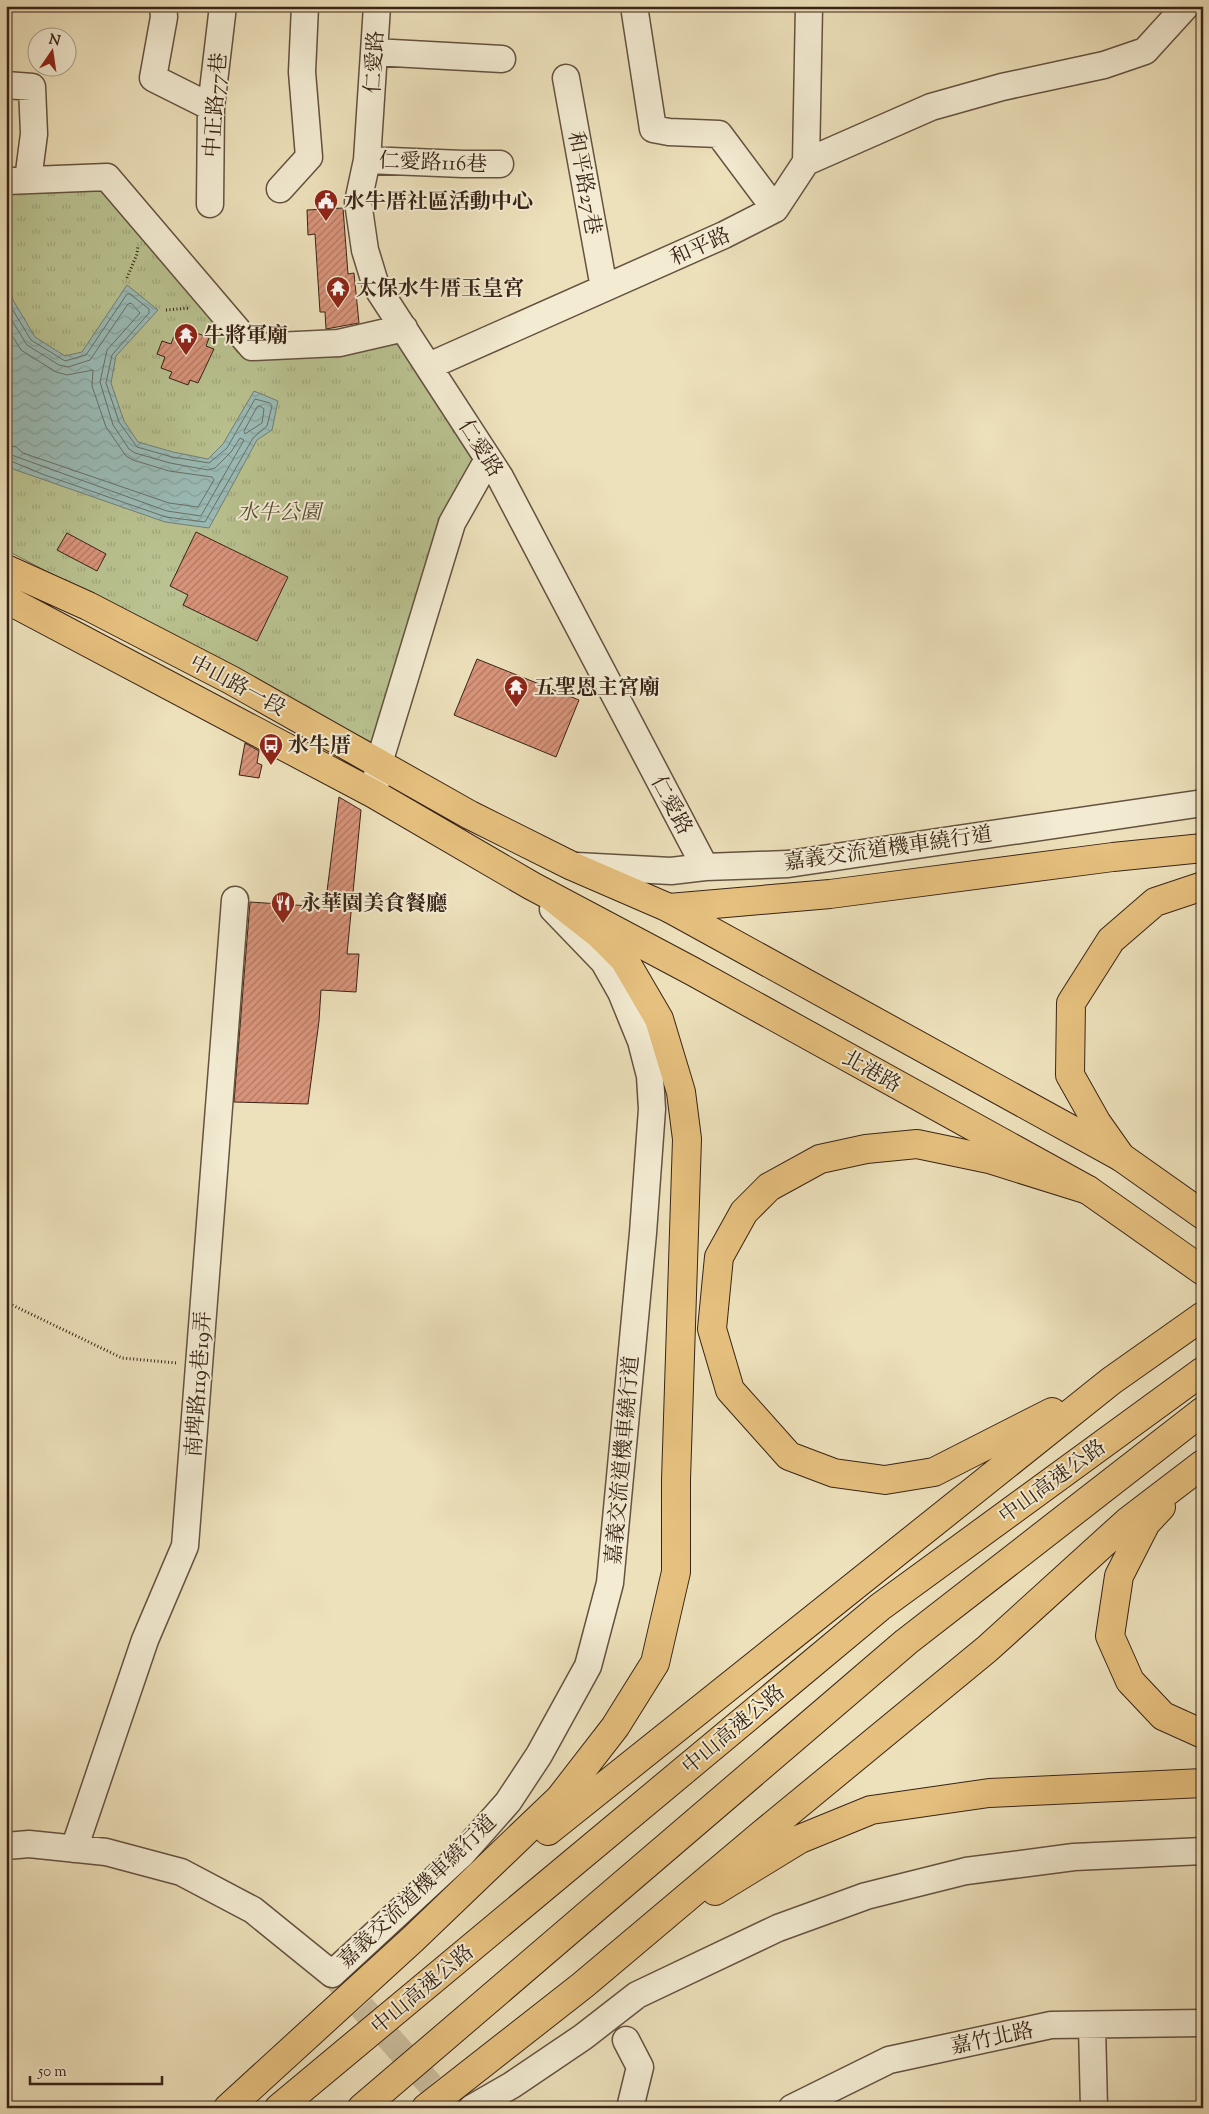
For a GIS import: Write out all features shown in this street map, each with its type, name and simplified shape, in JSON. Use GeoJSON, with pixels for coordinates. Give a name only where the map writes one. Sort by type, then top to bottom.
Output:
{"type":"FeatureCollection","features":[{"type":"Feature","properties":{"kind":"main road","name":"中山路一段"},"geometry":{"type":"LineString","coordinates":[[6,568],[88,606],[231,680],[470,814],[572,866]]}},
{"type":"Feature","properties":{"kind":"main road","name":"中山路一段"},"geometry":{"type":"LineString","coordinates":[[6,599],[291,760],[374,794],[542,892]]}},
{"type":"Feature","properties":{"kind":"main road"},"geometry":{"type":"LineString","coordinates":[[669,908],[830,894],[1113,857],[1203,848]]}},
{"type":"Feature","properties":{"kind":"main road"},"geometry":{"type":"LineString","coordinates":[[572,866],[669,908],[1121,1157],[1203,1215]]}},
{"type":"Feature","properties":{"kind":"main road"},"geometry":{"type":"LineString","coordinates":[[1121,1157],[1097,1123],[1070,1075],[1071,1003],[1111,940],[1155,902],[1203,886]]}},
{"type":"Feature","properties":{"kind":"main road"},"geometry":{"type":"LineString","coordinates":[[228,2108],[413,1939],[560,1798],[615,1727],[655,1663],[676,1572],[676,1480],[687,1139],[680,1092],[659,1019],[624,959],[600,935],[542,892]]}},
{"type":"Feature","properties":{"kind":"main road","name":"北港路"},"geometry":{"type":"LineString","coordinates":[[542,892],[692,971],[1088,1190],[1203,1271]]}},
{"type":"Feature","properties":{"kind":"main road"},"geometry":{"type":"LineString","coordinates":[[1088,1190],[989,1160],[917,1144],[866,1149],[820,1160],[769,1187],[744,1212],[719,1257],[712,1329],[730,1390],[789,1456],[834,1472],[885,1480],[934,1472],[992,1444],[1111,1381]]}},
{"type":"Feature","properties":{"kind":"main road"},"geometry":{"type":"LineString","coordinates":[[413,1939],[1111,1381],[1203,1316]]}},
{"type":"Feature","properties":{"kind":"main road","name":"中山高速公路"},"geometry":{"type":"LineString","coordinates":[[279,2108],[880,1607],[1203,1371]]}},
{"type":"Feature","properties":{"kind":"main road","name":"中山高速公路"},"geometry":{"type":"LineString","coordinates":[[362,2108],[906,1642],[1203,1411]]}},
{"type":"Feature","properties":{"kind":"main road"},"geometry":{"type":"LineString","coordinates":[[1203,1464],[1146,1523],[1119,1576],[1110,1636],[1130,1681],[1164,1716],[1203,1734]]}},
{"type":"Feature","properties":{"kind":"main road"},"geometry":{"type":"LineString","coordinates":[[426,2108],[556,2006],[987,1649],[1127,1522],[1203,1464]]}},
{"type":"Feature","properties":{"kind":"main road"},"geometry":{"type":"LineString","coordinates":[[556,2006],[710,1894],[800,1839],[871,1810],[989,1793],[1203,1783]]}},
{"type":"Feature","properties":{"kind":"street"},"geometry":{"type":"LineString","coordinates":[[164,6],[164,17],[153,78],[211,107]]}},
{"type":"Feature","properties":{"kind":"street","name":"中正路77巷"},"geometry":{"type":"LineString","coordinates":[[210,204],[211,107],[223,6]]}},
{"type":"Feature","properties":{"kind":"street"},"geometry":{"type":"LineString","coordinates":[[280,188],[309,157],[302,72],[305,6]]}},
{"type":"Feature","properties":{"kind":"street","name":"仁愛路"},"geometry":{"type":"LineString","coordinates":[[377,6],[367,160],[358,202],[365,250],[376,286],[500,477],[705,868]]}},
{"type":"Feature","properties":{"kind":"street"},"geometry":{"type":"LineString","coordinates":[[634,6],[653,129],[669,132],[718,134],[775,210],[806,162],[809,6]]}},
{"type":"Feature","properties":{"kind":"street"},"geometry":{"type":"LineString","coordinates":[[806,162],[931,108],[1002,88],[1104,65],[1145,51],[1186,6]]}},
{"type":"Feature","properties":{"kind":"street"},"geometry":{"type":"LineString","coordinates":[[374,52],[502,59]]}},
{"type":"Feature","properties":{"kind":"street","name":"和平路27巷"},"geometry":{"type":"LineString","coordinates":[[566,78],[604,288]]}},
{"type":"Feature","properties":{"kind":"street"},"geometry":{"type":"LineString","coordinates":[[6,84],[32,87],[34,134],[17,181],[108,178],[252,347],[339,343],[404,328]]}},
{"type":"Feature","properties":{"kind":"street","name":"仁愛路116巷"},"geometry":{"type":"LineString","coordinates":[[367,160],[500,164]]}},
{"type":"Feature","properties":{"kind":"street","name":"和平路"},"geometry":{"type":"LineString","coordinates":[[429,366],[724,235],[775,210]]}},
{"type":"Feature","properties":{"kind":"street"},"geometry":{"type":"LineString","coordinates":[[374,794],[379,763],[452,523],[488,459]]}},
{"type":"Feature","properties":{"kind":"street","name":"嘉義交流道機車繞行道"},"geometry":{"type":"LineString","coordinates":[[572,866],[671,871],[788,864],[1203,803]]}},
{"type":"Feature","properties":{"kind":"street","name":"嘉義交流道機車繞行道"},"geometry":{"type":"LineString","coordinates":[[74,1849],[106,1852],[181,1872],[253,1910],[332,1974],[462,1854],[508,1802],[539,1755],[588,1666],[610,1583],[643,1233],[652,1109],[650,1076],[641,1041],[621,992],[604,962],[542,892]]}},
{"type":"Feature","properties":{"kind":"street","name":"南埤路119巷19弄"},"geometry":{"type":"LineString","coordinates":[[74,1849],[145,1640],[185,1546],[235,900]]}},
{"type":"Feature","properties":{"kind":"street"},"geometry":{"type":"LineString","coordinates":[[6,1846],[29,1844],[74,1849]]}},
{"type":"Feature","properties":{"kind":"street"},"geometry":{"type":"LineString","coordinates":[[472,2108],[512,2085],[583,2038],[637,1995],[778,1928],[866,1896],[976,1870],[1074,1857],[1203,1851]]}},
{"type":"Feature","properties":{"kind":"street","name":"嘉竹北路"},"geometry":{"type":"LineString","coordinates":[[792,2108],[889,2060],[1051,2026],[1203,2023]]}},
{"type":"Feature","properties":{"kind":"street"},"geometry":{"type":"LineString","coordinates":[[1092,2026],[1094,2108]]}},
{"type":"Feature","properties":{"kind":"street"},"geometry":{"type":"LineString","coordinates":[[626,2040],[640,2067],[630,2108]]}},
{"type":"Feature","properties":{"kind":"path"},"geometry":{"type":"LineString","coordinates":[[6,1302],[122,1358],[199,1365]]}},
{"type":"Feature","properties":{"kind":"green space","name":"水牛公園"},"geometry":{"type":"Polygon","coordinates":[[[6,178],[111,192],[238,353],[400,340],[488,459],[373,743],[6,550],[6,178]]]}},
{"type":"Feature","properties":{"kind":"water"},"geometry":{"type":"Polygon","coordinates":[[[6,274],[13,300],[35,337],[65,356],[82,352],[127,285],[158,310],[116,356],[111,383],[124,421],[138,442],[208,459],[223,444],[254,391],[278,401],[272,430],[257,440],[209,528],[165,522],[13,469],[6,463],[6,274]]]}},
{"type":"Feature","properties":{"kind":"building"},"geometry":{"type":"Polygon","coordinates":[[[343,208],[348,274],[354,273],[359,323],[326,329],[325,312],[320,312],[315,234],[308,235],[307,210],[343,208]]]}},
{"type":"Feature","properties":{"kind":"building","name":"牛將軍廟"},"geometry":{"type":"Polygon","coordinates":[[[187,329],[209,338],[206,346],[214,349],[198,383],[190,380],[188,385],[169,378],[172,372],[161,368],[165,357],[157,354],[162,341],[171,344],[176,331],[185,334],[187,329]]]}},
{"type":"Feature","properties":{"kind":"building"},"geometry":{"type":"Polygon","coordinates":[[[196,532],[288,577],[257,641],[183,605],[188,595],[170,586],[196,532]]]}},
{"type":"Feature","properties":{"kind":"building"},"geometry":{"type":"Polygon","coordinates":[[[67,533],[106,554],[97,571],[57,550],[67,533]]]}},
{"type":"Feature","properties":{"kind":"building","name":"五聖恩主宮廟"},"geometry":{"type":"Polygon","coordinates":[[[477,659],[579,700],[556,757],[454,715],[477,659]]]}},
{"type":"Feature","properties":{"kind":"building"},"geometry":{"type":"Polygon","coordinates":[[[245,743],[259,751],[257,763],[262,765],[259,778],[239,775],[245,743]]]}},
{"type":"Feature","properties":{"kind":"building"},"geometry":{"type":"Polygon","coordinates":[[[339,797],[361,810],[347,954],[359,954],[356,992],[321,990],[319,1021],[308,1104],[234,1102],[250,902],[325,907],[339,797]]]}},
{"type":"Feature","properties":{"kind":"tunnel"},"geometry":{"type":"LineString","coordinates":[[336,1978],[451,2108]]}},
{"type":"Feature","properties":{"kind":"place","name":"水牛厝社區活動中心"},"geometry":{"type":"Point","coordinates":[326,222]}},
{"type":"Feature","properties":{"kind":"place","name":"太保水牛厝玉皇宮"},"geometry":{"type":"Point","coordinates":[338,309]}},
{"type":"Feature","properties":{"kind":"place","name":"牛將軍廟"},"geometry":{"type":"Point","coordinates":[186,356]}},
{"type":"Feature","properties":{"kind":"place","name":"五聖恩主宮廟"},"geometry":{"type":"Point","coordinates":[516,708]}},
{"type":"Feature","properties":{"kind":"place","name":"水牛厝"},"geometry":{"type":"Point","coordinates":[271,766]}},
{"type":"Feature","properties":{"kind":"place","name":"永華園美食餐廳"},"geometry":{"type":"Point","coordinates":[283,924]}}]}
